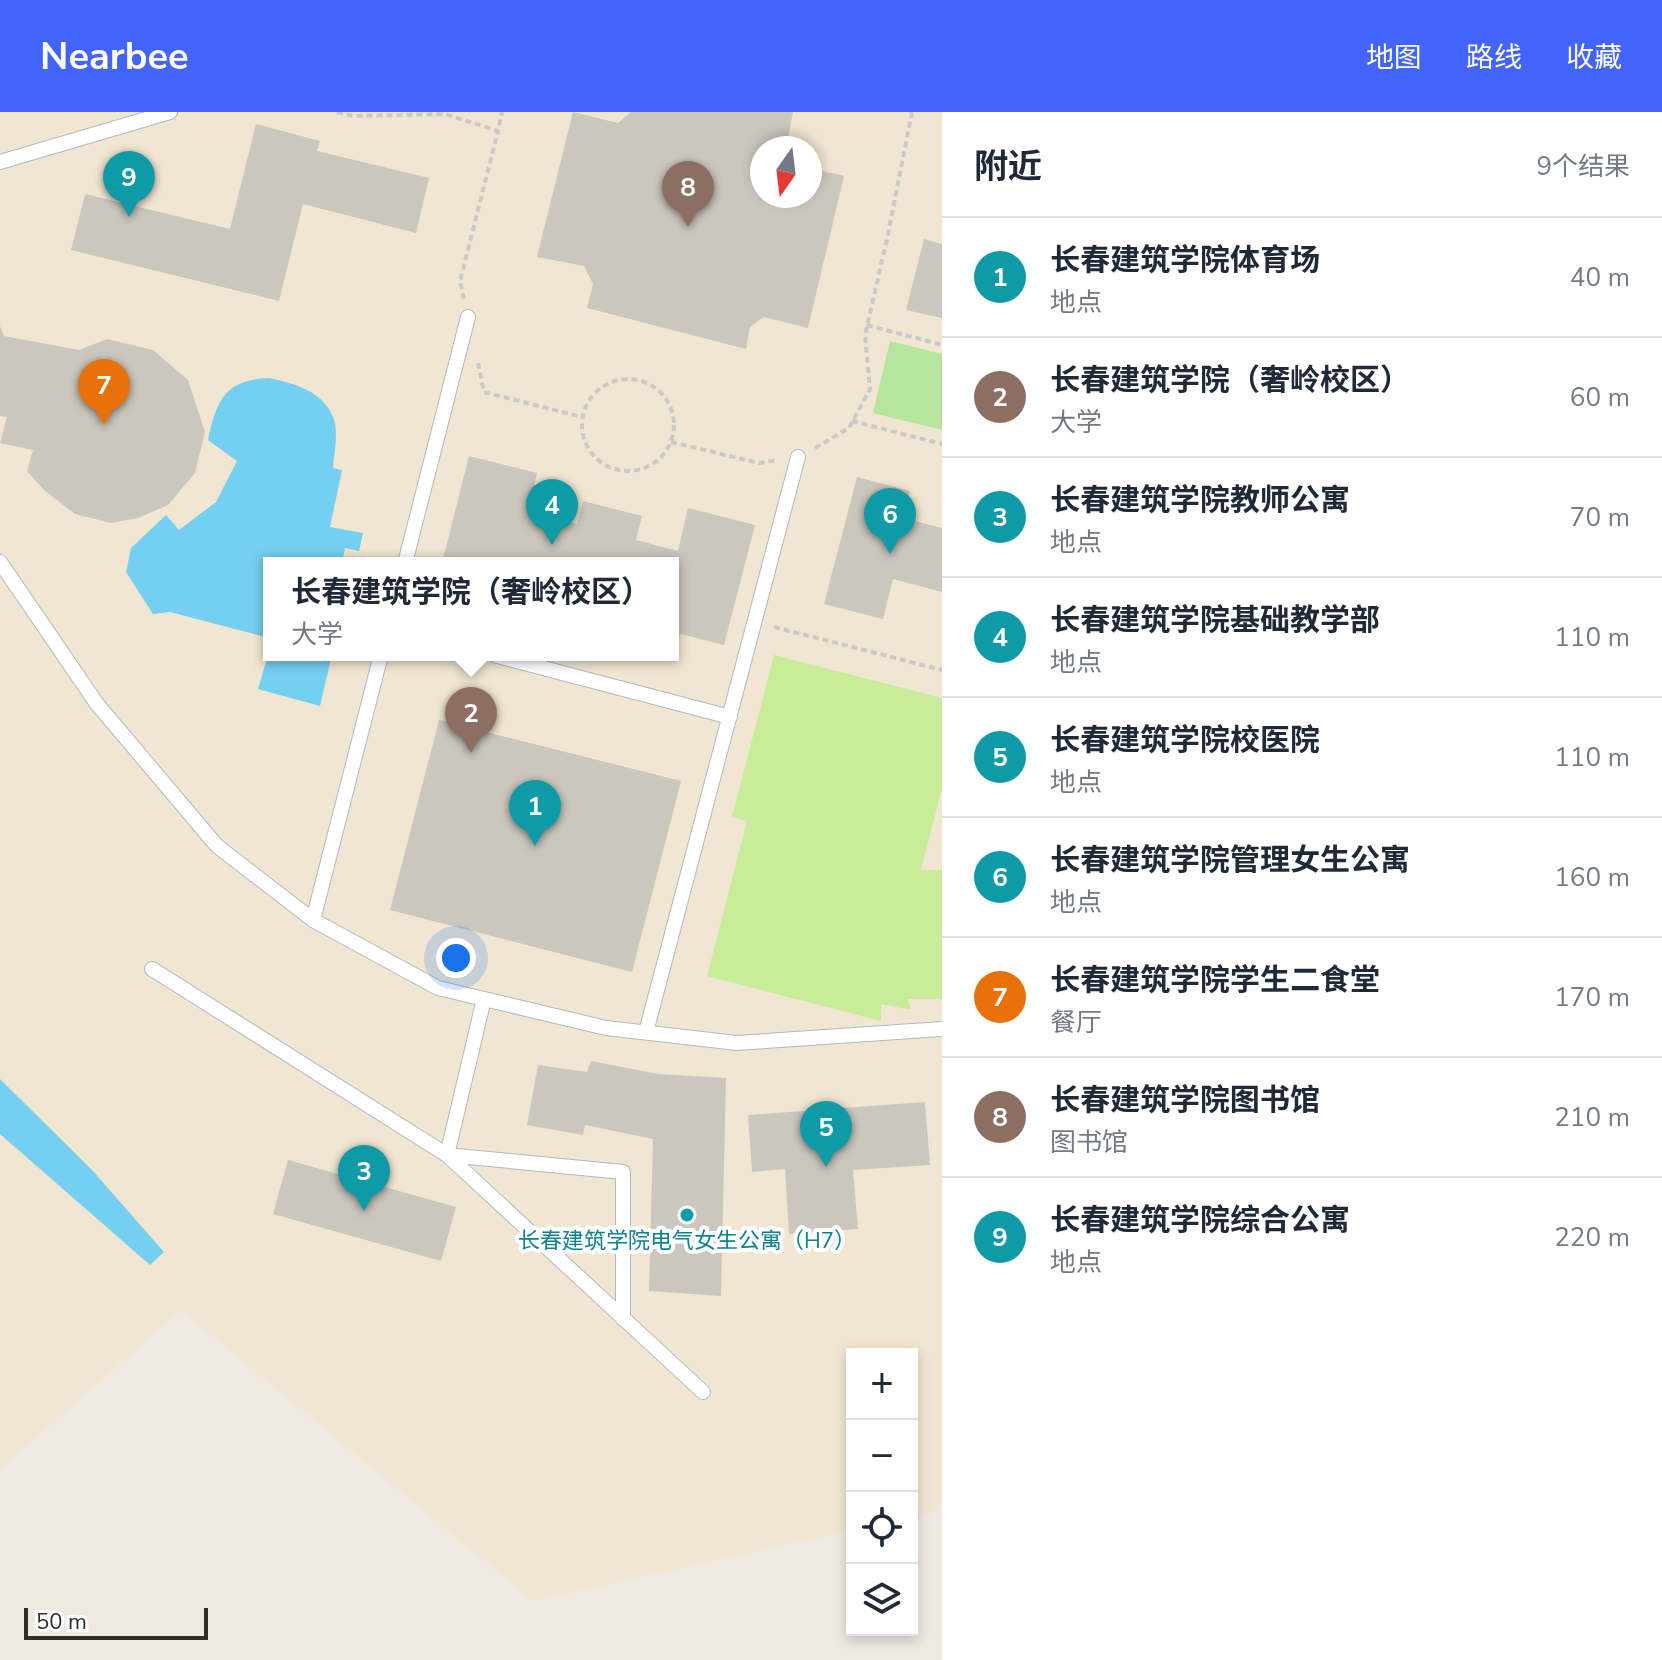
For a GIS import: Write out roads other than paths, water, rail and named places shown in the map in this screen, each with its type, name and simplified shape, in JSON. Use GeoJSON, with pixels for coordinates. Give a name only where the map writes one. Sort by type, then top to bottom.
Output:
{"type":"FeatureCollection","features":[{"type":"Feature","properties":{"kind":"lane"},"geometry":{"type":"LineString","coordinates":[[0,162],[170,112]]}},
{"type":"Feature","properties":{"kind":"lane"},"geometry":{"type":"LineString","coordinates":[[407,557],[468,317]]}},
{"type":"Feature","properties":{"kind":"lane"},"geometry":{"type":"LineString","coordinates":[[646,1032],[798,457]]}},
{"type":"Feature","properties":{"kind":"lane"},"geometry":{"type":"LineString","coordinates":[[0,562],[97,704],[217,846],[313,920],[438,988],[606,1028],[737,1043],[942,1029]]}},
{"type":"Feature","properties":{"kind":"lane"},"geometry":{"type":"LineString","coordinates":[[313,920],[379,661]]}},
{"type":"Feature","properties":{"kind":"lane"},"geometry":{"type":"LineString","coordinates":[[517,661],[730,717]]}},
{"type":"Feature","properties":{"kind":"lane"},"geometry":{"type":"LineString","coordinates":[[152,969],[447,1155],[703,1392]]}},
{"type":"Feature","properties":{"kind":"lane"},"geometry":{"type":"LineString","coordinates":[[447,1155],[484,999]]}},
{"type":"Feature","properties":{"kind":"lane"},"geometry":{"type":"LineString","coordinates":[[447,1155],[623,1172],[623,1319]]}},
{"type":"Feature","properties":{"kind":"water"},"geometry":{"type":"Polygon","coordinates":[[[270,378],[298,386],[315,394],[328,408],[335,422],[333,468],[342,470],[330,527],[363,533],[359,551],[345,548],[343,557],[263,557],[263,636],[170,612],[153,614],[126,572],[131,548],[166,515],[179,530],[216,502],[237,461],[208,440],[215,413],[233,388],[270,378]]]}},
{"type":"Feature","properties":{"kind":"water"},"geometry":{"type":"Polygon","coordinates":[[[266,661],[331,661],[320,706],[258,689],[266,661]]]}},
{"type":"Feature","properties":{"kind":"water"},"geometry":{"type":"Polygon","coordinates":[[[0,1079],[92,1170],[164,1252],[150,1265],[0,1134],[0,1079]]]}},
{"type":"Feature","properties":{"kind":"place","name":"长春建筑学院综合公寓"},"geometry":{"type":"Point","coordinates":[129,217]}},
{"type":"Feature","properties":{"kind":"place","name":"长春建筑学院图书馆"},"geometry":{"type":"Point","coordinates":[688,227]}},
{"type":"Feature","properties":{"kind":"place","name":"长春建筑学院学生二食堂"},"geometry":{"type":"Point","coordinates":[104,425]}},
{"type":"Feature","properties":{"kind":"place","name":"长春建筑学院基础教学部"},"geometry":{"type":"Point","coordinates":[552,545]}},
{"type":"Feature","properties":{"kind":"place","name":"长春建筑学院管理女生公寓"},"geometry":{"type":"Point","coordinates":[890,554]}},
{"type":"Feature","properties":{"kind":"place","name":"长春建筑学院（奢岭校区）"},"geometry":{"type":"Point","coordinates":[471,753]}},
{"type":"Feature","properties":{"kind":"place","name":"长春建筑学院体育场"},"geometry":{"type":"Point","coordinates":[535,846]}},
{"type":"Feature","properties":{"kind":"place","name":"长春建筑学院校医院"},"geometry":{"type":"Point","coordinates":[826,1167]}},
{"type":"Feature","properties":{"kind":"place","name":"长春建筑学院教师公寓"},"geometry":{"type":"Point","coordinates":[364,1211]}},
{"type":"Feature","properties":{"kind":"place","name":"长春建筑学院电气女生公寓（H7）"},"geometry":{"type":"Point","coordinates":[687,1215]}}]}
